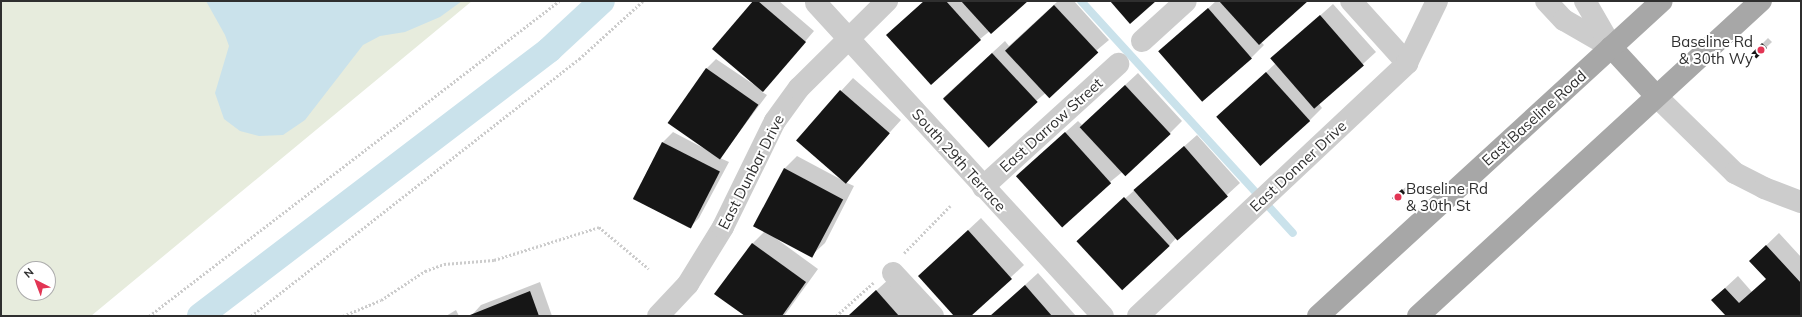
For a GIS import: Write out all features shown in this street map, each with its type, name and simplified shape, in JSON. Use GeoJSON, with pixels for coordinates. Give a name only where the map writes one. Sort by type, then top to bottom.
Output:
{"type":"FeatureCollection","features":[{"type":"Feature","properties":{"kind":"main road","name":"East Baseline Road"},"geometry":{"type":"LineString","coordinates":[[1318,316],[1662,1]]}},
{"type":"Feature","properties":{"kind":"main road"},"geometry":{"type":"LineString","coordinates":[[1418,316],[1761,1]]}},
{"type":"Feature","properties":{"kind":"main road"},"geometry":{"type":"LineString","coordinates":[[1611,47],[1656,96]]}},
{"type":"Feature","properties":{"kind":"street","name":"East Dunbar Drive"},"geometry":{"type":"LineString","coordinates":[[658,316],[688,284],[723,227],[775,121],[799,88],[887,1]]}},
{"type":"Feature","properties":{"kind":"street"},"geometry":{"type":"LineString","coordinates":[[1142,41],[1186,1]]}},
{"type":"Feature","properties":{"kind":"street"},"geometry":{"type":"LineString","coordinates":[[1350,1],[1407,63]]}},
{"type":"Feature","properties":{"kind":"street","name":"East Donner Drive"},"geometry":{"type":"LineString","coordinates":[[1138,316],[1407,63],[1437,1]]}},
{"type":"Feature","properties":{"kind":"street"},"geometry":{"type":"LineString","coordinates":[[1546,1],[1564,20],[1611,47]]}},
{"type":"Feature","properties":{"kind":"street"},"geometry":{"type":"LineString","coordinates":[[1584,1],[1611,47]]}},
{"type":"Feature","properties":{"kind":"street","name":"South 29th Terrace"},"geometry":{"type":"LineString","coordinates":[[816,2],[983,187],[1103,316]]}},
{"type":"Feature","properties":{"kind":"street","name":"East Darrow Street"},"geometry":{"type":"LineString","coordinates":[[983,187],[1118,64]]}},
{"type":"Feature","properties":{"kind":"street"},"geometry":{"type":"LineString","coordinates":[[1656,96],[1735,174],[1764,188],[1801,202]]}},
{"type":"Feature","properties":{"kind":"street"},"geometry":{"type":"LineString","coordinates":[[893,273],[933,316]]}},
{"type":"Feature","properties":{"kind":"path"},"geometry":{"type":"LineString","coordinates":[[149,316],[559,1]]}},
{"type":"Feature","properties":{"kind":"path"},"geometry":{"type":"LineString","coordinates":[[251,316],[579,59],[643,1]]}},
{"type":"Feature","properties":{"kind":"path"},"geometry":{"type":"LineString","coordinates":[[343,316],[381,300],[425,271],[444,264],[494,260],[599,228],[649,270]]}},
{"type":"Feature","properties":{"kind":"shaded area"},"geometry":{"type":"Polygon","coordinates":[[[1,1],[472,1],[91,316],[1,316],[1,1]]]}},
{"type":"Feature","properties":{"kind":"water"},"geometry":{"type":"Polygon","coordinates":[[[206,1],[462,1],[440,17],[405,32],[380,36],[363,45],[305,120],[283,135],[259,136],[240,131],[224,119],[215,93],[229,46],[225,35],[206,1]]]}},
{"type":"Feature","properties":{"kind":"building"},"geometry":{"type":"Polygon","coordinates":[[[753,1],[758,1],[806,42],[763,92],[712,49],[753,1]]]}},
{"type":"Feature","properties":{"kind":"building"},"geometry":{"type":"Polygon","coordinates":[[[924,1],[946,1],[981,40],[931,85],[886,35],[924,1]]]}},
{"type":"Feature","properties":{"kind":"building"},"geometry":{"type":"Polygon","coordinates":[[[961,1],[1028,1],[991,34],[961,1]]]}},
{"type":"Feature","properties":{"kind":"building"},"geometry":{"type":"Polygon","coordinates":[[[1110,1],[1156,1],[1130,24],[1110,1]]]}},
{"type":"Feature","properties":{"kind":"building"},"geometry":{"type":"Polygon","coordinates":[[[1219,1],[1308,1],[1259,45],[1219,1]]]}},
{"type":"Feature","properties":{"kind":"building"},"geometry":{"type":"Polygon","coordinates":[[[1054,5],[1098,53],[1049,98],[1005,51],[1054,5]]]}},
{"type":"Feature","properties":{"kind":"building"},"geometry":{"type":"Polygon","coordinates":[[[1208,8],[1252,59],[1202,102],[1158,51],[1208,8]]]}},
{"type":"Feature","properties":{"kind":"building"},"geometry":{"type":"Polygon","coordinates":[[[1320,15],[1364,66],[1314,109],[1270,58],[1320,15]]]}},
{"type":"Feature","properties":{"kind":"building"},"geometry":{"type":"Polygon","coordinates":[[[1762,43],[1767,48],[1756,59],[1751,54],[1762,43]]]}},
{"type":"Feature","properties":{"kind":"building"},"geometry":{"type":"Polygon","coordinates":[[[992,53],[1038,102],[989,148],[943,99],[992,53]]]}},
{"type":"Feature","properties":{"kind":"building"},"geometry":{"type":"Polygon","coordinates":[[[706,68],[758,105],[720,160],[668,123],[706,68]]]}},
{"type":"Feature","properties":{"kind":"building"},"geometry":{"type":"Polygon","coordinates":[[[1266,72],[1310,121],[1260,166],[1216,117],[1266,72]]]}},
{"type":"Feature","properties":{"kind":"building"},"geometry":{"type":"Polygon","coordinates":[[[1125,85],[1171,134],[1125,176],[1080,127],[1125,85]]]}},
{"type":"Feature","properties":{"kind":"building"},"geometry":{"type":"Polygon","coordinates":[[[840,90],[890,133],[846,184],[796,141],[840,90]]]}},
{"type":"Feature","properties":{"kind":"building"},"geometry":{"type":"Polygon","coordinates":[[[1065,132],[1111,183],[1062,227],[1016,176],[1065,132]]]}},
{"type":"Feature","properties":{"kind":"building"},"geometry":{"type":"Polygon","coordinates":[[[662,142],[720,172],[691,229],[633,199],[662,142]]]}},
{"type":"Feature","properties":{"kind":"building"},"geometry":{"type":"Polygon","coordinates":[[[1184,146],[1228,197],[1177,241],[1133,190],[1184,146]]]}},
{"type":"Feature","properties":{"kind":"building"},"geometry":{"type":"Polygon","coordinates":[[[784,168],[843,199],[812,258],[753,226],[784,168]]]}},
{"type":"Feature","properties":{"kind":"building"},"geometry":{"type":"Polygon","coordinates":[[[1402,189],[1405,193],[1396,202],[1392,198],[1402,189]]]}},
{"type":"Feature","properties":{"kind":"building"},"geometry":{"type":"Polygon","coordinates":[[[1124,197],[1170,246],[1122,290],[1076,241],[1124,197]]]}},
{"type":"Feature","properties":{"kind":"building"},"geometry":{"type":"Polygon","coordinates":[[[968,230],[1012,279],[971,316],[954,316],[918,276],[968,230]]]}},
{"type":"Feature","properties":{"kind":"building"},"geometry":{"type":"Polygon","coordinates":[[[752,243],[806,282],[782,316],[745,316],[714,294],[752,243]]]}},
{"type":"Feature","properties":{"kind":"building"},"geometry":{"type":"Polygon","coordinates":[[[1766,245],[1801,283],[1801,316],[1726,316],[1711,300],[1725,288],[1739,303],[1766,279],[1749,261],[1766,245]]]}},
{"type":"Feature","properties":{"kind":"building"},"geometry":{"type":"Polygon","coordinates":[[[1025,285],[1052,316],[990,316],[1025,285]]]}},
{"type":"Feature","properties":{"kind":"building"},"geometry":{"type":"Polygon","coordinates":[[[876,290],[899,316],[848,316],[876,290]]]}},
{"type":"Feature","properties":{"kind":"building"},"geometry":{"type":"Polygon","coordinates":[[[530,291],[539,316],[470,316],[470,315],[530,291]]]}},
{"type":"Feature","properties":{"kind":"waterway"},"geometry":{"type":"LineString","coordinates":[[200,316],[549,50],[602,1]]}},
{"type":"Feature","properties":{"kind":"waterway"},"geometry":{"type":"LineString","coordinates":[[1081,1],[1293,233]]}},
{"type":"Feature","properties":{"kind":"place","name":"Baseline Rd & 30th Wy"},"geometry":{"type":"Point","coordinates":[1761,50]}},
{"type":"Feature","properties":{"kind":"place","name":"Baseline Rd & 30th St"},"geometry":{"type":"Point","coordinates":[1398,197]}}]}
